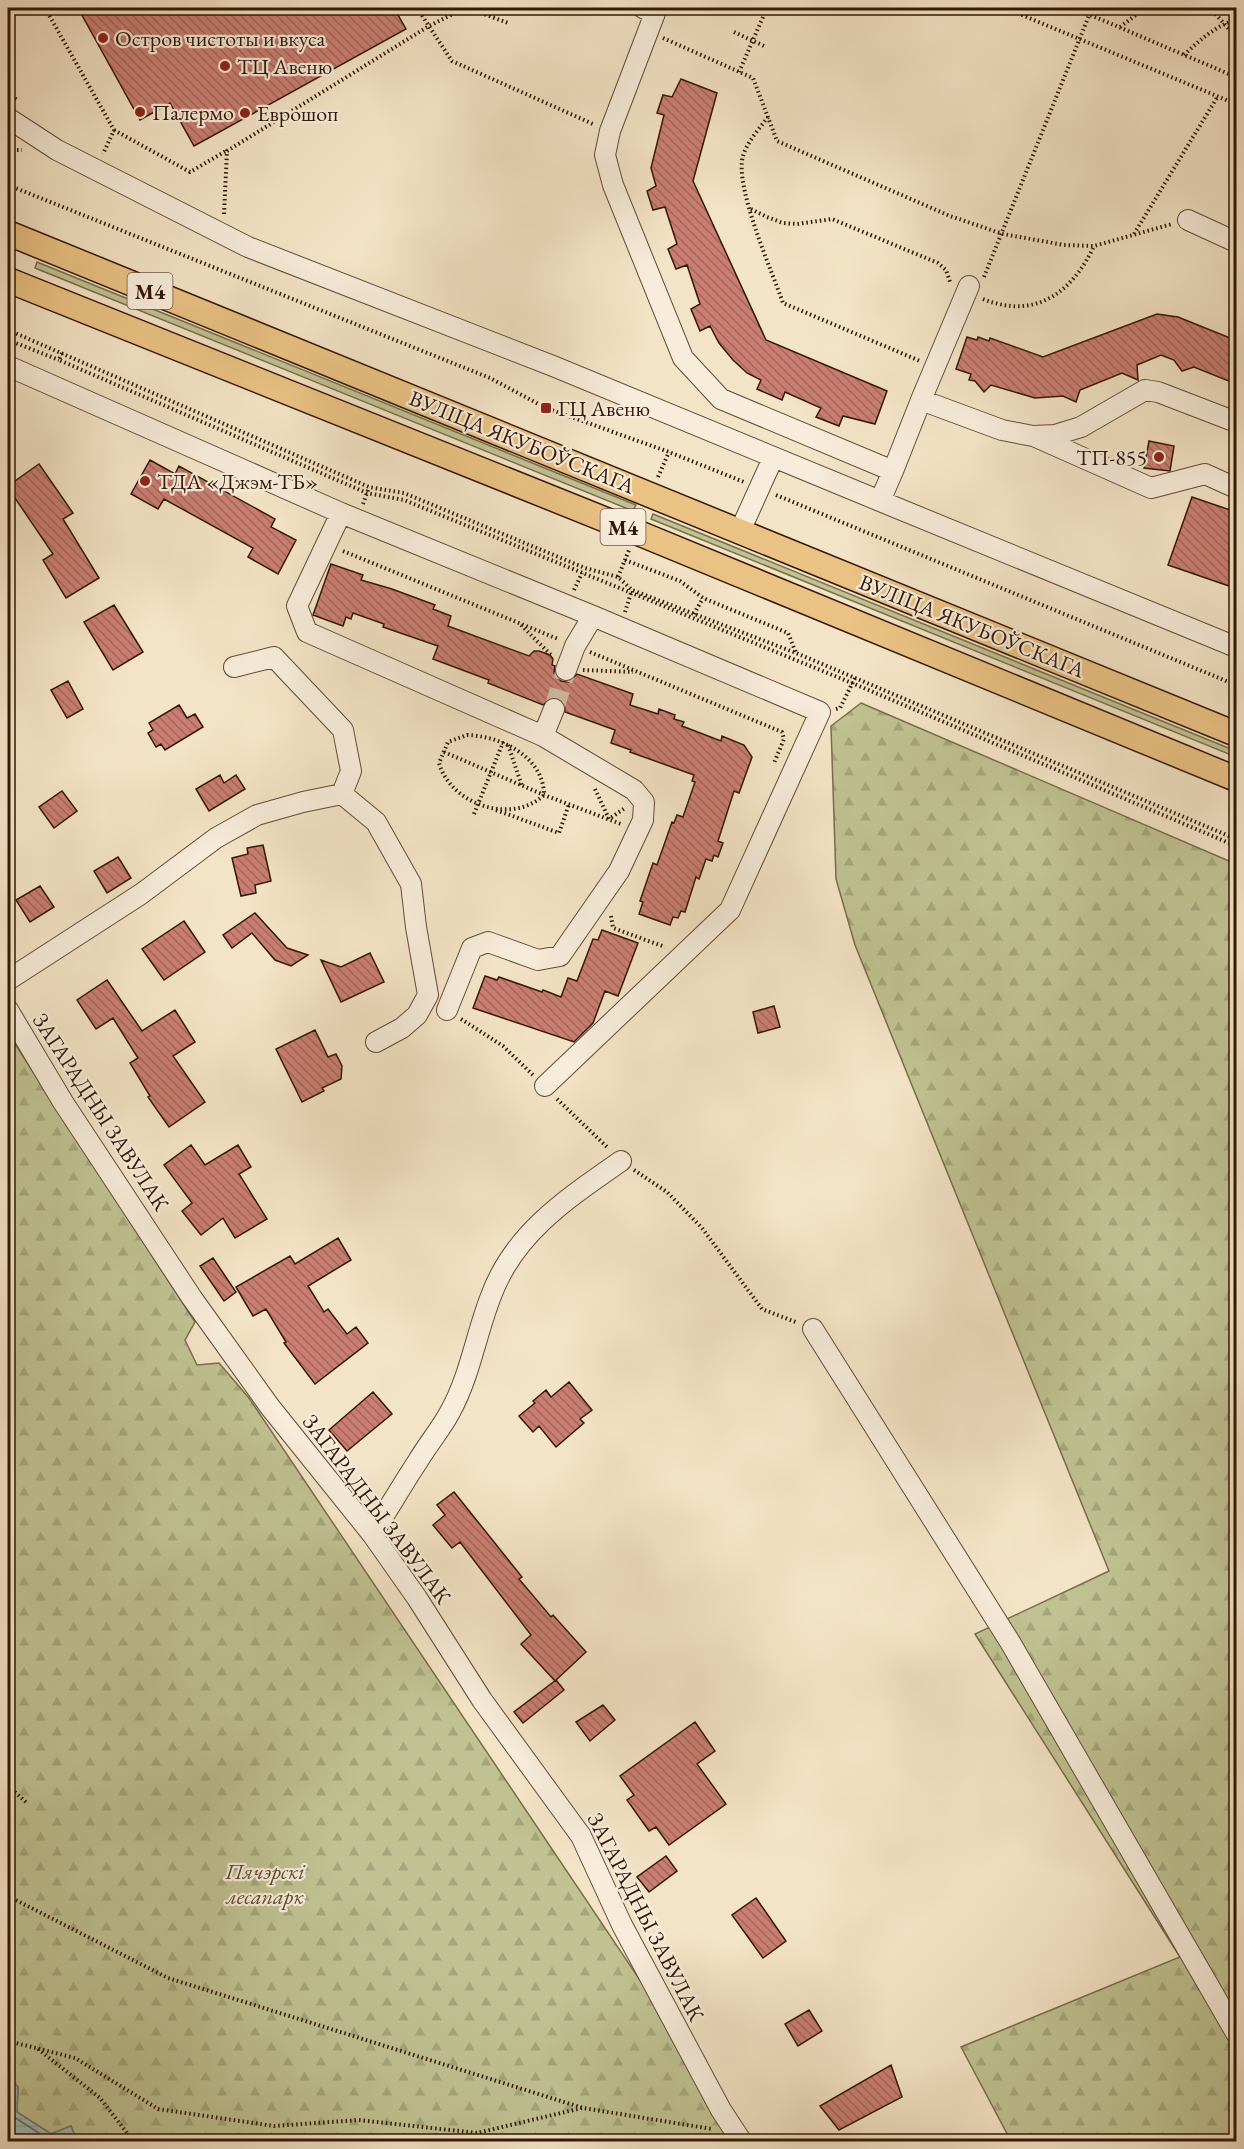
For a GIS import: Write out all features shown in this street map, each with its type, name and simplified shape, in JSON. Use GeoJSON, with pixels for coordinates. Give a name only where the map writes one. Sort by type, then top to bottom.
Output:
{"type":"FeatureCollection","features":[{"type":"Feature","properties":{"kind":"main road","name":"ВУЛІЦА ЯКУБОЎСКАГА"},"geometry":{"type":"LineString","coordinates":[[8,236],[1236,734]]}},
{"type":"Feature","properties":{"kind":"main road","name":"ВУЛІЦА ЯКУБОЎСКАГА"},"geometry":{"type":"LineString","coordinates":[[8,280],[646,537],[1236,779]]}},
{"type":"Feature","properties":{"kind":"street"},"geometry":{"type":"LineString","coordinates":[[643,8],[655,13],[610,131],[605,155],[613,185],[683,358],[721,399],[893,471]]}},
{"type":"Feature","properties":{"kind":"street"},"geometry":{"type":"LineString","coordinates":[[8,118],[57,150],[248,247],[553,366],[1236,647]]}},
{"type":"Feature","properties":{"kind":"street"},"geometry":{"type":"LineString","coordinates":[[1188,220],[1236,242]]}},
{"type":"Feature","properties":{"kind":"street"},"geometry":{"type":"LineString","coordinates":[[880,501],[954,321],[975,290]]}},
{"type":"Feature","properties":{"kind":"street"},"geometry":{"type":"LineString","coordinates":[[8,366],[341,513],[567,604],[820,712],[730,910],[545,1086]]}},
{"type":"Feature","properties":{"kind":"street"},"geometry":{"type":"LineString","coordinates":[[1033,436],[1055,435],[1081,427],[1145,390],[1158,392],[1236,422]]}},
{"type":"Feature","properties":{"kind":"street"},"geometry":{"type":"LineString","coordinates":[[921,399],[1002,430],[1033,436],[1151,488],[1206,474],[1236,488]]}},
{"type":"Feature","properties":{"kind":"street"},"geometry":{"type":"LineString","coordinates":[[740,531],[773,458]]}},
{"type":"Feature","properties":{"kind":"street"},"geometry":{"type":"LineString","coordinates":[[341,513],[297,606],[307,632],[543,736],[634,790],[644,802],[643,820],[620,871],[560,956],[538,960],[488,942],[472,948],[447,1010]]}},
{"type":"Feature","properties":{"kind":"street"},"geometry":{"type":"LineString","coordinates":[[566,670],[575,646],[593,616]]}},
{"type":"Feature","properties":{"kind":"street"},"geometry":{"type":"LineString","coordinates":[[234,667],[274,657],[343,730],[351,771],[342,794]]}},
{"type":"Feature","properties":{"kind":"street"},"geometry":{"type":"LineString","coordinates":[[543,736],[554,709]]}},
{"type":"Feature","properties":{"kind":"street"},"geometry":{"type":"LineString","coordinates":[[8,980],[141,894],[216,838],[257,815],[342,794]]}},
{"type":"Feature","properties":{"kind":"street"},"geometry":{"type":"LineString","coordinates":[[342,794],[376,822],[411,885],[428,995],[417,1015],[402,1028],[376,1042]]}},
{"type":"Feature","properties":{"kind":"street","name":"ЗАГАРАДНЫ ЗАВУЛАК"},"geometry":{"type":"LineString","coordinates":[[8,1010],[63,1102],[192,1298],[270,1407],[372,1534],[417,1598],[482,1700],[581,1836],[622,1926],[721,2110],[742,2142]]}},
{"type":"Feature","properties":{"kind":"street"},"geometry":{"type":"LineString","coordinates":[[372,1534],[451,1411],[469,1366],[490,1296],[503,1266],[520,1243],[551,1213],[621,1161]]}},
{"type":"Feature","properties":{"kind":"street"},"geometry":{"type":"LineString","coordinates":[[813,1329],[1010,1642],[1236,2033]]}},
{"type":"Feature","properties":{"kind":"path"},"geometry":{"type":"LineString","coordinates":[[45,8],[114,130],[190,172],[429,26],[467,8],[508,22]]}},
{"type":"Feature","properties":{"kind":"path"},"geometry":{"type":"LineString","coordinates":[[417,8],[452,61],[610,131]]}},
{"type":"Feature","properties":{"kind":"path"},"geometry":{"type":"LineString","coordinates":[[739,72],[767,8]]}},
{"type":"Feature","properties":{"kind":"path"},"geometry":{"type":"LineString","coordinates":[[1005,8],[1236,104]]}},
{"type":"Feature","properties":{"kind":"path"},"geometry":{"type":"LineString","coordinates":[[1074,8],[1236,77]]}},
{"type":"Feature","properties":{"kind":"path"},"geometry":{"type":"LineString","coordinates":[[1092,8],[1003,234],[975,290],[996,304],[1019,307],[1041,303],[1057,295],[1073,280],[1094,246]]}},
{"type":"Feature","properties":{"kind":"path"},"geometry":{"type":"LineString","coordinates":[[1120,27],[1145,8]]}},
{"type":"Feature","properties":{"kind":"path"},"geometry":{"type":"LineString","coordinates":[[1204,8],[1212,10],[1236,37]]}},
{"type":"Feature","properties":{"kind":"path"},"geometry":{"type":"LineString","coordinates":[[1184,55],[1202,38],[1224,24],[1236,20]]}},
{"type":"Feature","properties":{"kind":"path"},"geometry":{"type":"LineString","coordinates":[[648,32],[753,78],[777,141],[950,216],[1003,234],[1064,245],[1094,246],[1188,220]]}},
{"type":"Feature","properties":{"kind":"path"},"geometry":{"type":"LineString","coordinates":[[734,32],[764,46]]}},
{"type":"Feature","properties":{"kind":"path"},"geometry":{"type":"LineString","coordinates":[[1134,235],[1218,96]]}},
{"type":"Feature","properties":{"kind":"path"},"geometry":{"type":"LineString","coordinates":[[768,117],[748,145],[741,166],[750,209],[783,303],[935,368]]}},
{"type":"Feature","properties":{"kind":"path"},"geometry":{"type":"LineString","coordinates":[[102,156],[114,130]]}},
{"type":"Feature","properties":{"kind":"path"},"geometry":{"type":"LineString","coordinates":[[224,217],[227,151]]}},
{"type":"Feature","properties":{"kind":"path"},"geometry":{"type":"LineString","coordinates":[[8,185],[490,378],[546,408],[669,452],[1236,685]]}},
{"type":"Feature","properties":{"kind":"path"},"geometry":{"type":"LineString","coordinates":[[750,209],[783,223],[812,223],[832,219],[938,263],[950,280],[950,304],[954,321]]}},
{"type":"Feature","properties":{"kind":"path"},"geometry":{"type":"LineString","coordinates":[[8,330],[369,487],[404,493],[585,568],[618,578],[633,590],[796,653],[1236,839]]}},
{"type":"Feature","properties":{"kind":"path"},"geometry":{"type":"LineString","coordinates":[[8,340],[367,493],[404,500],[852,683],[1236,846]]}},
{"type":"Feature","properties":{"kind":"path"},"geometry":{"type":"LineString","coordinates":[[59,360],[62,353]]}},
{"type":"Feature","properties":{"kind":"path"},"geometry":{"type":"LineString","coordinates":[[658,477],[669,452]]}},
{"type":"Feature","properties":{"kind":"path"},"geometry":{"type":"LineString","coordinates":[[326,544],[782,732],[784,739],[770,772]]}},
{"type":"Feature","properties":{"kind":"path"},"geometry":{"type":"LineString","coordinates":[[618,578],[630,549]]}},
{"type":"Feature","properties":{"kind":"path"},"geometry":{"type":"LineString","coordinates":[[625,560],[680,581],[703,598],[788,633],[796,653]]}},
{"type":"Feature","properties":{"kind":"path"},"geometry":{"type":"LineString","coordinates":[[567,604],[585,568]]}},
{"type":"Feature","properties":{"kind":"path"},"geometry":{"type":"LineString","coordinates":[[694,614],[703,598]]}},
{"type":"Feature","properties":{"kind":"path"},"geometry":{"type":"LineString","coordinates":[[519,623],[566,670],[637,672]]}},
{"type":"Feature","properties":{"kind":"path"},"geometry":{"type":"LineString","coordinates":[[820,712],[840,708],[855,678]]}},
{"type":"Feature","properties":{"kind":"path"},"geometry":{"type":"LineString","coordinates":[[474,814],[506,743],[511,723]]}},
{"type":"Feature","properties":{"kind":"path"},"geometry":{"type":"LineString","coordinates":[[478,804],[502,809],[528,806],[544,795],[544,785],[537,771],[519,751],[506,743],[479,735],[467,735],[448,742],[439,763],[441,772],[468,800],[478,804],[559,833],[569,804]]}},
{"type":"Feature","properties":{"kind":"path"},"geometry":{"type":"LineString","coordinates":[[506,743],[522,786]]}},
{"type":"Feature","properties":{"kind":"path"},"geometry":{"type":"LineString","coordinates":[[444,752],[544,795],[639,830]]}},
{"type":"Feature","properties":{"kind":"path"},"geometry":{"type":"LineString","coordinates":[[611,915],[613,928],[673,950]]}},
{"type":"Feature","properties":{"kind":"path"},"geometry":{"type":"LineString","coordinates":[[447,1010],[503,1046],[621,1161],[667,1192],[702,1228],[762,1309],[813,1329]]}},
{"type":"Feature","properties":{"kind":"path"},"geometry":{"type":"LineString","coordinates":[[8,1786],[28,1804]]}},
{"type":"Feature","properties":{"kind":"path"},"geometry":{"type":"LineString","coordinates":[[8,1896],[168,1978],[583,2108],[715,2130],[730,2124]]}},
{"type":"Feature","properties":{"kind":"path"},"geometry":{"type":"LineString","coordinates":[[8,2041],[75,2058],[158,2109],[274,2126],[359,2120],[477,2133],[583,2108]]}},
{"type":"Feature","properties":{"kind":"path"},"geometry":{"type":"LineString","coordinates":[[37,2048],[100,2098],[134,2142]]}},
{"type":"Feature","properties":{"kind":"green space"},"geometry":{"type":"Polygon","coordinates":[[[37,262],[636,505],[633,511],[35,268],[37,262]]]}},
{"type":"Feature","properties":{"kind":"green space"},"geometry":{"type":"Polygon","coordinates":[[[653,514],[1236,751],[1236,757],[651,519],[653,514]]]}},
{"type":"Feature","properties":{"kind":"green space"},"geometry":{"type":"Polygon","coordinates":[[[861,703],[1236,864],[1236,2141],[1011,2141],[961,2047],[1180,1957],[975,1634],[1109,1571],[855,945],[836,879],[831,726],[861,703]]]}},
{"type":"Feature","properties":{"kind":"green space","name":"Пячэрскі лесапарк"},"geometry":{"type":"Polygon","coordinates":[[[8,1033],[195,1322],[185,1340],[197,1365],[219,1363],[249,1398],[748,2141],[77,2142],[71,2126],[51,2134],[17,2112],[18,2087],[8,2075],[8,1033]]]}},
{"type":"Feature","properties":{"kind":"water"},"geometry":{"type":"Polygon","coordinates":[[[8,2075],[18,2087],[17,2112],[51,2134],[71,2126],[77,2141],[8,2141],[8,2075]]]}},
{"type":"Feature","properties":{"kind":"building","name":"ТЦ Авеню"},"geometry":{"type":"Polygon","coordinates":[[[78,8],[394,8],[406,29],[194,146],[170,103],[140,120],[78,8]]]}},
{"type":"Feature","properties":{"kind":"building"},"geometry":{"type":"Polygon","coordinates":[[[681,79],[717,93],[693,181],[766,340],[887,391],[875,424],[843,416],[839,426],[816,417],[821,408],[785,392],[782,400],[757,389],[761,380],[747,373],[733,360],[719,343],[710,326],[700,331],[691,309],[700,304],[687,265],[676,269],[668,249],[677,244],[665,207],[653,210],[647,191],[656,186],[651,168],[664,115],[657,113],[663,95],[672,97],[681,79]]]}},
{"type":"Feature","properties":{"kind":"building"},"geometry":{"type":"Polygon","coordinates":[[[1157,314],[1178,317],[1235,340],[1236,384],[1194,367],[1182,371],[1174,360],[1161,355],[1137,365],[1138,380],[1122,373],[1080,390],[1076,402],[1063,396],[1035,398],[991,385],[984,392],[975,381],[969,380],[971,374],[956,369],[967,337],[977,340],[978,337],[989,341],[990,338],[1043,357],[1157,314]]]}},
{"type":"Feature","properties":{"kind":"building","name":"ТП-855"},"geometry":{"type":"Polygon","coordinates":[[[1149,441],[1174,446],[1170,471],[1144,468],[1149,441]]]}},
{"type":"Feature","properties":{"kind":"building"},"geometry":{"type":"Polygon","coordinates":[[[150,460],[175,474],[179,466],[275,519],[271,527],[296,540],[278,574],[248,557],[253,548],[164,499],[158,509],[131,494],[150,460]]]}},
{"type":"Feature","properties":{"kind":"building"},"geometry":{"type":"Polygon","coordinates":[[[39,464],[73,513],[63,519],[99,578],[66,598],[43,560],[53,554],[15,498],[8,504],[8,486],[39,464]]]}},
{"type":"Feature","properties":{"kind":"building"},"geometry":{"type":"Polygon","coordinates":[[[1192,497],[1236,512],[1236,563],[1229,586],[1168,565],[1192,497]]]}},
{"type":"Feature","properties":{"kind":"building"},"geometry":{"type":"Polygon","coordinates":[[[331,564],[363,575],[361,580],[435,605],[433,609],[451,616],[448,626],[529,656],[534,651],[550,655],[553,659],[552,665],[555,666],[554,673],[561,681],[569,682],[577,674],[633,694],[630,705],[658,714],[659,709],[675,715],[674,719],[684,722],[682,726],[721,741],[722,736],[744,745],[752,757],[739,793],[734,791],[718,841],[723,843],[718,857],[714,855],[712,861],[706,859],[699,879],[696,877],[685,912],[681,911],[678,918],[673,917],[670,925],[639,914],[643,902],[640,901],[653,863],[657,865],[672,822],[674,823],[677,815],[683,817],[695,782],[692,781],[694,775],[611,743],[615,730],[565,712],[564,702],[559,698],[552,697],[543,705],[488,683],[489,680],[433,659],[438,646],[383,627],[384,624],[353,613],[351,619],[346,617],[343,626],[313,615],[331,564]]]}},
{"type":"Feature","properties":{"kind":"building"},"geometry":{"type":"Polygon","coordinates":[[[114,605],[143,652],[113,670],[84,622],[114,605]]]}},
{"type":"Feature","properties":{"kind":"building"},"geometry":{"type":"Polygon","coordinates":[[[68,681],[83,709],[67,718],[51,690],[68,681]]]}},
{"type":"Feature","properties":{"kind":"building"},"geometry":{"type":"Polygon","coordinates":[[[179,705],[187,718],[195,714],[203,727],[165,750],[161,744],[156,747],[148,733],[153,730],[149,723],[179,705]]]}},
{"type":"Feature","properties":{"kind":"building"},"geometry":{"type":"Polygon","coordinates":[[[220,775],[224,783],[236,775],[245,789],[209,811],[196,789],[220,775]]]}},
{"type":"Feature","properties":{"kind":"building"},"geometry":{"type":"Polygon","coordinates":[[[62,791],[77,811],[54,828],[39,807],[62,791]]]}},
{"type":"Feature","properties":{"kind":"building"},"geometry":{"type":"Polygon","coordinates":[[[263,845],[271,881],[255,885],[256,893],[241,896],[232,858],[248,854],[247,848],[263,845]]]}},
{"type":"Feature","properties":{"kind":"building"},"geometry":{"type":"Polygon","coordinates":[[[118,857],[131,878],[107,893],[94,871],[118,857]]]}},
{"type":"Feature","properties":{"kind":"building"},"geometry":{"type":"Polygon","coordinates":[[[40,886],[54,907],[30,922],[16,900],[40,886]]]}},
{"type":"Feature","properties":{"kind":"building"},"geometry":{"type":"Polygon","coordinates":[[[255,913],[287,948],[308,955],[291,966],[275,960],[252,933],[232,948],[223,935],[255,913]]]}},
{"type":"Feature","properties":{"kind":"building"},"geometry":{"type":"Polygon","coordinates":[[[184,921],[205,952],[164,980],[142,949],[184,921]]]}},
{"type":"Feature","properties":{"kind":"building"},"geometry":{"type":"Polygon","coordinates":[[[602,930],[638,943],[618,996],[605,991],[593,1023],[574,1042],[473,1008],[485,976],[497,980],[499,977],[561,997],[568,978],[577,981],[593,939],[598,940],[602,930]]]}},
{"type":"Feature","properties":{"kind":"building"},"geometry":{"type":"Polygon","coordinates":[[[370,953],[384,982],[341,1002],[321,960],[341,967],[370,953]]]}},
{"type":"Feature","properties":{"kind":"building"},"geometry":{"type":"Polygon","coordinates":[[[107,980],[142,1031],[175,1010],[195,1042],[173,1056],[205,1102],[169,1127],[148,1097],[150,1096],[130,1063],[138,1058],[113,1018],[96,1029],[77,1000],[107,980]]]}},
{"type":"Feature","properties":{"kind":"building"},"geometry":{"type":"Polygon","coordinates":[[[774,1006],[780,1027],[758,1033],[753,1012],[774,1006]]]}},
{"type":"Feature","properties":{"kind":"building"},"geometry":{"type":"Polygon","coordinates":[[[315,1030],[328,1057],[336,1054],[342,1066],[341,1079],[322,1088],[324,1091],[302,1102],[276,1049],[315,1030]]]}},
{"type":"Feature","properties":{"kind":"building"},"geometry":{"type":"Polygon","coordinates":[[[191,1145],[205,1165],[238,1145],[251,1167],[239,1174],[267,1219],[235,1238],[223,1218],[201,1235],[182,1211],[192,1203],[164,1165],[191,1145]]]}},
{"type":"Feature","properties":{"kind":"building"},"geometry":{"type":"Polygon","coordinates":[[[338,1238],[351,1260],[308,1286],[324,1312],[328,1309],[347,1334],[356,1327],[368,1343],[315,1384],[284,1343],[286,1342],[266,1309],[253,1316],[236,1287],[290,1256],[295,1264],[338,1238]]]}},
{"type":"Feature","properties":{"kind":"building"},"geometry":{"type":"Polygon","coordinates":[[[213,1258],[236,1292],[224,1301],[200,1266],[213,1258]]]}},
{"type":"Feature","properties":{"kind":"building"},"geometry":{"type":"Polygon","coordinates":[[[569,1382],[592,1410],[580,1419],[584,1423],[556,1447],[539,1426],[533,1432],[519,1416],[546,1390],[551,1397],[569,1382]]]}},
{"type":"Feature","properties":{"kind":"building"},"geometry":{"type":"Polygon","coordinates":[[[373,1392],[392,1414],[347,1451],[329,1430],[373,1392]]]}},
{"type":"Feature","properties":{"kind":"building"},"geometry":{"type":"Polygon","coordinates":[[[454,1492],[522,1577],[519,1579],[551,1617],[553,1615],[586,1652],[555,1681],[521,1644],[531,1635],[460,1542],[452,1548],[433,1525],[445,1515],[437,1505],[454,1492]]]}},
{"type":"Feature","properties":{"kind":"building"},"geometry":{"type":"Polygon","coordinates":[[[556,1680],[564,1690],[523,1723],[514,1712],[556,1680]]]}},
{"type":"Feature","properties":{"kind":"building"},"geometry":{"type":"Polygon","coordinates":[[[603,1705],[615,1720],[590,1741],[576,1722],[603,1705]]]}},
{"type":"Feature","properties":{"kind":"building"},"geometry":{"type":"Polygon","coordinates":[[[695,1722],[715,1751],[697,1764],[726,1804],[669,1845],[656,1827],[649,1831],[627,1800],[634,1795],[620,1776],[695,1722]]]}},
{"type":"Feature","properties":{"kind":"building"},"geometry":{"type":"Polygon","coordinates":[[[666,1856],[677,1871],[649,1892],[637,1877],[666,1856]]]}},
{"type":"Feature","properties":{"kind":"building"},"geometry":{"type":"Polygon","coordinates":[[[756,1898],[786,1941],[763,1958],[732,1915],[756,1898]]]}},
{"type":"Feature","properties":{"kind":"building"},"geometry":{"type":"Polygon","coordinates":[[[809,2010],[822,2031],[798,2046],[785,2024],[809,2010]]]}},
{"type":"Feature","properties":{"kind":"building"},"geometry":{"type":"Polygon","coordinates":[[[891,2065],[902,2097],[839,2130],[820,2106],[891,2065]]]}},
{"type":"Feature","properties":{"kind":"tunnel"},"geometry":{"type":"LineString","coordinates":[[554,709],[566,670]]}},
{"type":"Feature","properties":{"kind":"place","name":"Остров чистоты и вкуса"},"geometry":{"type":"Point","coordinates":[103,38]}},
{"type":"Feature","properties":{"kind":"place","name":"ТЦ Авеню"},"geometry":{"type":"Point","coordinates":[225,66]}},
{"type":"Feature","properties":{"kind":"place","name":"Палермо"},"geometry":{"type":"Point","coordinates":[140,112]}},
{"type":"Feature","properties":{"kind":"place","name":"Еврошоп"},"geometry":{"type":"Point","coordinates":[245,113]}},
{"type":"Feature","properties":{"kind":"place","name":"ГЦ Авеню"},"geometry":{"type":"Point","coordinates":[546,408]}},
{"type":"Feature","properties":{"kind":"place","name":"ТП-855"},"geometry":{"type":"Point","coordinates":[1159,457]}},
{"type":"Feature","properties":{"kind":"place","name":"ТДА «Джэм-ТБ»"},"geometry":{"type":"Point","coordinates":[145,481]}}]}
